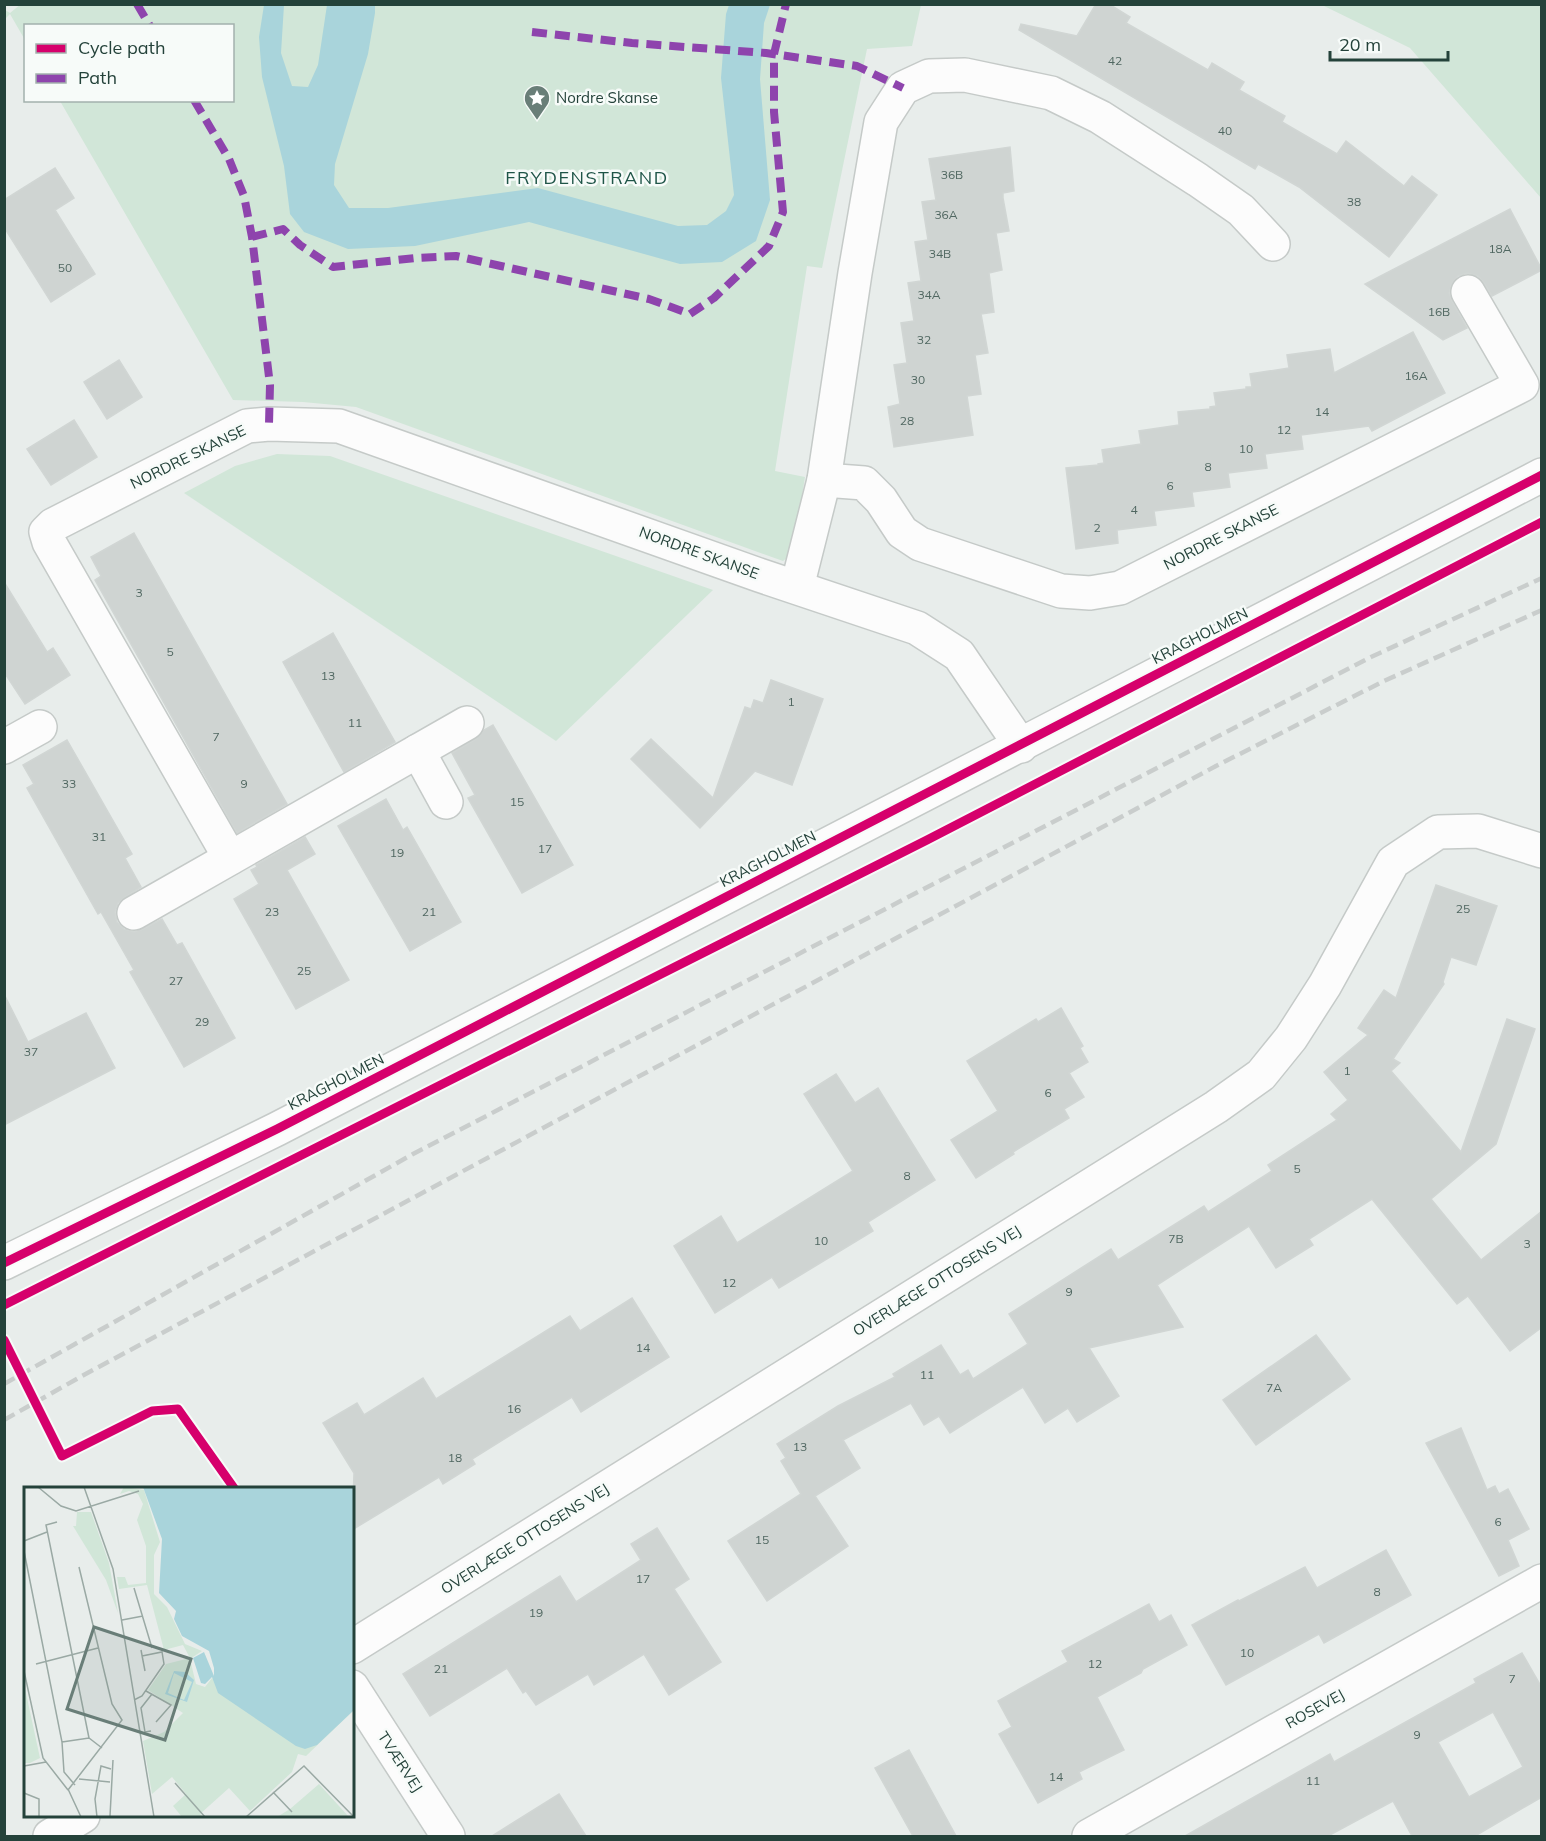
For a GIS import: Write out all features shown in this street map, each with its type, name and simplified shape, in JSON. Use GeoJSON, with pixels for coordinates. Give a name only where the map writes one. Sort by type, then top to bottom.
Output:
{"type":"FeatureCollection","features":[{"type":"Feature","properties":{"kind":"street"},"geometry":{"type":"LineString","coordinates":[[797,587],[824,480],[855,273],[881,122],[903,88],[929,76],[965,75],[1051,93],[1100,117],[1198,180],[1241,210],[1273,244]]}},
{"type":"Feature","properties":{"kind":"street","name":"NORDRE SKANSE"},"geometry":{"type":"LineString","coordinates":[[824,480],[864,483],[881,500],[902,532],[920,544],[1061,591],[1090,593],[1120,588],[1522,385],[1468,292]]}},
{"type":"Feature","properties":{"kind":"street","name":"NORDRE SKANSE"},"geometry":{"type":"LineString","coordinates":[[230,858],[49,542],[46,532],[53,525],[247,426],[269,424],[339,426],[759,575],[917,628],[959,655],[1021,746]]}},
{"type":"Feature","properties":{"kind":"street","name":"KRAGHOLMEN"},"geometry":{"type":"LineString","coordinates":[[4,1263],[277,1129],[1542,476]]}},
{"type":"Feature","properties":{"kind":"street"},"geometry":{"type":"LineString","coordinates":[[134,913],[467,723]]}},
{"type":"Feature","properties":{"kind":"street"},"geometry":{"type":"LineString","coordinates":[[4,747],[40,727]]}},
{"type":"Feature","properties":{"kind":"street"},"geometry":{"type":"LineString","coordinates":[[417,751],[446,802]]}},
{"type":"Feature","properties":{"kind":"street","name":"OVERLÆGE OTTOSENS VEJ"},"geometry":{"type":"LineString","coordinates":[[354,1646],[1216,1107],[1261,1075],[1291,1038],[1325,985],[1393,862],[1438,832],[1478,831],[1542,851]]}},
{"type":"Feature","properties":{"kind":"street","name":"ROSEVEJ"},"geometry":{"type":"LineString","coordinates":[[1089,1836],[1542,1581]]}},
{"type":"Feature","properties":{"kind":"street","name":"TVÆRVEJ"},"geometry":{"type":"LineString","coordinates":[[354,1690],[448,1836]]}},
{"type":"Feature","properties":{"kind":"street"},"geometry":{"type":"LineString","coordinates":[[50,1836],[80,1817]]}},
{"type":"Feature","properties":{"kind":"green space"},"geometry":{"type":"Polygon","coordinates":[[[21,4],[921,5],[912,46],[867,49],[822,268],[807,266],[775,471],[805,477],[793,553],[783,561],[356,407],[303,402],[233,400],[61,102],[234,102],[234,24],[24,24],[24,38],[10,14],[5,19],[5,10],[10,13],[21,4]]]}},
{"type":"Feature","properties":{"kind":"green space"},"geometry":{"type":"Polygon","coordinates":[[[1322,5],[1541,5],[1541,198],[1410,48],[1322,5]]]}},
{"type":"Feature","properties":{"kind":"green space"},"geometry":{"type":"Polygon","coordinates":[[[277,454],[330,456],[713,590],[556,741],[184,493],[235,466],[277,454]]]}},
{"type":"Feature","properties":{"kind":"water"},"geometry":{"type":"Polygon","coordinates":[[[264,5],[284,5],[281,53],[292,86],[308,87],[318,65],[327,5],[375,5],[368,54],[335,164],[334,185],[349,208],[388,208],[538,188],[678,226],[707,225],[726,211],[734,195],[721,78],[726,14],[729,5],[770,5],[764,23],[760,79],[770,200],[756,241],[722,262],[680,264],[529,222],[415,246],[348,249],[304,232],[290,214],[284,166],[262,77],[259,37],[264,5]]]}},
{"type":"Feature","properties":{"kind":"building"},"geometry":{"type":"Polygon","coordinates":[[[1096,4],[1109,4],[1130,17],[1126,23],[1208,70],[1212,63],[1244,82],[1239,90],[1285,116],[1282,122],[1337,154],[1346,141],[1404,186],[1412,176],[1437,195],[1389,257],[1299,187],[1258,164],[1255,169],[1019,30],[1021,24],[1077,36],[1096,4]]]}},
{"type":"Feature","properties":{"kind":"building"},"geometry":{"type":"Polygon","coordinates":[[[1010,147],[1014,191],[1003,193],[1009,231],[996,233],[1002,270],[989,273],[994,312],[981,314],[988,353],[975,355],[981,394],[967,396],[973,435],[894,447],[888,407],[900,404],[894,365],[907,363],[901,323],[914,321],[908,283],[921,281],[915,242],[928,240],[922,202],[936,200],[929,159],[1010,147]]]}},
{"type":"Feature","properties":{"kind":"building"},"geometry":{"type":"Polygon","coordinates":[[[55,168],[74,198],[55,210],[95,274],[51,302],[4,227],[4,200],[55,168]]]}},
{"type":"Feature","properties":{"kind":"building"},"geometry":{"type":"Polygon","coordinates":[[[1510,209],[1542,270],[1492,296],[1478,276],[1467,273],[1458,276],[1452,283],[1449,293],[1467,328],[1443,340],[1365,284],[1510,209]]]}},
{"type":"Feature","properties":{"kind":"building"},"geometry":{"type":"Polygon","coordinates":[[[1413,332],[1445,393],[1372,431],[1369,426],[1301,435],[1303,449],[1265,454],[1267,468],[1228,473],[1230,487],[1192,492],[1194,506],[1154,511],[1156,525],[1117,530],[1118,543],[1076,549],[1066,468],[1104,463],[1102,450],[1141,444],[1139,431],[1179,425],[1178,412],[1210,409],[1216,406],[1214,393],[1252,387],[1250,374],[1289,368],[1287,355],[1330,349],[1334,373],[1413,332]]]}},
{"type":"Feature","properties":{"kind":"building"},"geometry":{"type":"Polygon","coordinates":[[[119,360],[142,397],[107,419],[84,382],[119,360]]]}},
{"type":"Feature","properties":{"kind":"building"},"geometry":{"type":"Polygon","coordinates":[[[74,420],[97,457],[51,485],[27,449],[74,420]]]}},
{"type":"Feature","properties":{"kind":"building"},"geometry":{"type":"Polygon","coordinates":[[[134,533],[287,804],[237,833],[95,580],[101,576],[91,557],[134,533]]]}},
{"type":"Feature","properties":{"kind":"building"},"geometry":{"type":"Polygon","coordinates":[[[4,582],[47,652],[53,648],[70,675],[25,704],[4,672],[4,582]]]}},
{"type":"Feature","properties":{"kind":"building"},"geometry":{"type":"Polygon","coordinates":[[[333,633],[395,742],[344,772],[283,662],[333,633]]]}},
{"type":"Feature","properties":{"kind":"building"},"geometry":{"type":"Polygon","coordinates":[[[771,680],[823,699],[792,785],[755,771],[700,828],[631,759],[651,739],[713,798],[745,707],[751,709],[754,700],[763,703],[771,680]]]}},
{"type":"Feature","properties":{"kind":"building"},"geometry":{"type":"Polygon","coordinates":[[[493,725],[573,865],[522,893],[468,798],[475,795],[452,753],[476,739],[484,730],[493,725]]]}},
{"type":"Feature","properties":{"kind":"building"},"geometry":{"type":"Polygon","coordinates":[[[67,740],[132,854],[125,858],[141,887],[118,903],[115,912],[117,922],[124,929],[134,932],[162,919],[177,945],[182,943],[235,1038],[184,1067],[130,972],[134,970],[101,912],[98,914],[27,788],[34,784],[23,765],[67,740]]]}},
{"type":"Feature","properties":{"kind":"building"},"geometry":{"type":"Polygon","coordinates":[[[386,799],[403,830],[407,827],[461,922],[410,951],[338,826],[386,799]]]}},
{"type":"Feature","properties":{"kind":"building"},"geometry":{"type":"Polygon","coordinates":[[[305,837],[315,854],[287,870],[349,980],[296,1009],[234,899],[259,884],[251,870],[257,867],[256,865],[305,837]]]}},
{"type":"Feature","properties":{"kind":"building"},"geometry":{"type":"Polygon","coordinates":[[[1436,885],[1497,906],[1476,965],[1451,957],[1444,984],[1393,1059],[1400,1063],[1391,1071],[1461,1152],[1507,1019],[1535,1029],[1496,1144],[1431,1199],[1481,1260],[1542,1211],[1542,1327],[1510,1351],[1468,1296],[1457,1304],[1372,1199],[1309,1239],[1313,1245],[1276,1268],[1249,1226],[1157,1285],[1183,1327],[1089,1348],[1119,1396],[1077,1422],[1068,1408],[1045,1423],[1023,1387],[950,1433],[939,1416],[924,1425],[911,1403],[843,1440],[860,1468],[815,1496],[848,1546],[767,1601],[728,1541],[801,1494],[781,1461],[786,1458],[777,1444],[838,1406],[895,1377],[893,1374],[941,1345],[960,1375],[968,1370],[973,1379],[1028,1344],[1009,1314],[1111,1249],[1118,1260],[1204,1206],[1208,1212],[1272,1171],[1268,1165],[1337,1120],[1331,1114],[1348,1100],[1324,1072],[1368,1035],[1358,1028],[1384,990],[1396,998],[1436,885]]]}},
{"type":"Feature","properties":{"kind":"building"},"geometry":{"type":"Polygon","coordinates":[[[4,994],[28,1042],[86,1013],[115,1068],[4,1125],[4,994]]]}},
{"type":"Feature","properties":{"kind":"building"},"geometry":{"type":"Polygon","coordinates":[[[1061,1008],[1083,1046],[1080,1048],[1088,1062],[1069,1073],[1084,1097],[1064,1109],[1069,1118],[976,1178],[951,1140],[998,1111],[967,1061],[1036,1019],[1038,1022],[1061,1008]]]}},
{"type":"Feature","properties":{"kind":"building"},"geometry":{"type":"Polygon","coordinates":[[[836,1074],[855,1103],[878,1088],[935,1180],[868,1222],[873,1231],[779,1288],[772,1277],[715,1313],[674,1246],[721,1216],[737,1243],[853,1171],[804,1094],[836,1074]]]}},
{"type":"Feature","properties":{"kind":"building"},"geometry":{"type":"Polygon","coordinates":[[[632,1298],[669,1357],[581,1412],[572,1397],[472,1459],[475,1464],[443,1484],[439,1477],[354,1529],[354,1473],[323,1423],[357,1403],[364,1415],[423,1378],[436,1399],[570,1316],[580,1331],[632,1298]]]}},
{"type":"Feature","properties":{"kind":"building"},"geometry":{"type":"Polygon","coordinates":[[[1316,1335],[1350,1379],[1256,1445],[1223,1400],[1316,1335]]]}},
{"type":"Feature","properties":{"kind":"building"},"geometry":{"type":"Polygon","coordinates":[[[1461,1428],[1487,1490],[1495,1486],[1499,1494],[1508,1489],[1529,1529],[1508,1540],[1519,1566],[1499,1576],[1426,1443],[1461,1428]]]}},
{"type":"Feature","properties":{"kind":"building"},"geometry":{"type":"Polygon","coordinates":[[[657,1528],[689,1579],[674,1589],[721,1662],[669,1695],[644,1654],[594,1685],[588,1674],[536,1705],[526,1691],[523,1693],[507,1668],[430,1716],[403,1674],[560,1576],[576,1602],[641,1560],[631,1544],[657,1528]]]}},
{"type":"Feature","properties":{"kind":"building"},"geometry":{"type":"Polygon","coordinates":[[[1386,1550],[1411,1595],[1324,1643],[1319,1634],[1226,1685],[1192,1625],[1305,1567],[1317,1588],[1386,1550]]]}},
{"type":"Feature","properties":{"kind":"building"},"geometry":{"type":"Polygon","coordinates":[[[1149,1604],[1159,1622],[1171,1615],[1187,1645],[1097,1697],[1124,1750],[1079,1772],[1082,1779],[1038,1803],[999,1734],[1012,1727],[998,1701],[1068,1662],[1062,1651],[1149,1604]]]}},
{"type":"Feature","properties":{"kind":"building"},"geometry":{"type":"Polygon","coordinates":[[[1522,1653],[1542,1688],[1542,1801],[1540,1798],[1475,1836],[1412,1836],[1393,1801],[1328,1836],[1185,1836],[1330,1754],[1334,1762],[1476,1683],[1474,1679],[1522,1653]],[[1493,1712],[1438,1742],[1469,1797],[1523,1767],[1493,1712]]]}},
{"type":"Feature","properties":{"kind":"building"},"geometry":{"type":"Polygon","coordinates":[[[909,1750],[956,1836],[913,1836],[875,1768],[909,1750]]]}},
{"type":"Feature","properties":{"kind":"building"},"geometry":{"type":"Polygon","coordinates":[[[559,1794],[586,1836],[492,1836],[559,1794]]]}},
{"type":"Feature","properties":{"kind":"railway"},"geometry":{"type":"LineString","coordinates":[[4,1384],[413,1154],[1371,657],[1542,578]]}},
{"type":"Feature","properties":{"kind":"railway"},"geometry":{"type":"LineString","coordinates":[[4,1420],[1216,766],[1384,681],[1542,610]]}},
{"type":"Feature","properties":{"kind":"marked path"},"geometry":{"type":"LineString","coordinates":[[137,4],[149,24]]}},
{"type":"Feature","properties":{"kind":"marked path"},"geometry":{"type":"LineString","coordinates":[[252,237],[283,229],[300,245],[333,267],[456,256],[649,299],[690,314],[714,298],[769,246],[783,212],[774,112],[774,54],[786,4]]}},
{"type":"Feature","properties":{"kind":"marked path"},"geometry":{"type":"LineString","coordinates":[[532,32],[632,43],[766,53],[857,66],[903,88]]}},
{"type":"Feature","properties":{"kind":"marked path"},"geometry":{"type":"LineString","coordinates":[[195,102],[229,159],[244,196],[252,237],[270,385],[269,424]]}},
{"type":"Feature","properties":{"kind":"cycle path"},"geometry":{"type":"LineString","coordinates":[[4,1263],[277,1129],[1542,475]]}},
{"type":"Feature","properties":{"kind":"cycle path"},"geometry":{"type":"LineString","coordinates":[[4,1305],[927,840],[1542,522]]}},
{"type":"Feature","properties":{"kind":"cycle path"},"geometry":{"type":"LineString","coordinates":[[4,1340],[62,1456],[152,1411],[178,1409],[233,1487]]}},
{"type":"Feature","properties":{"kind":"place","name":"Nordre Skanse"},"geometry":{"type":"Point","coordinates":[537,121]}},
{"type":"Feature","properties":{"kind":"district","name":"FRYDENSTRAND"},"geometry":{"type":"Point","coordinates":[587,178]}}]}
